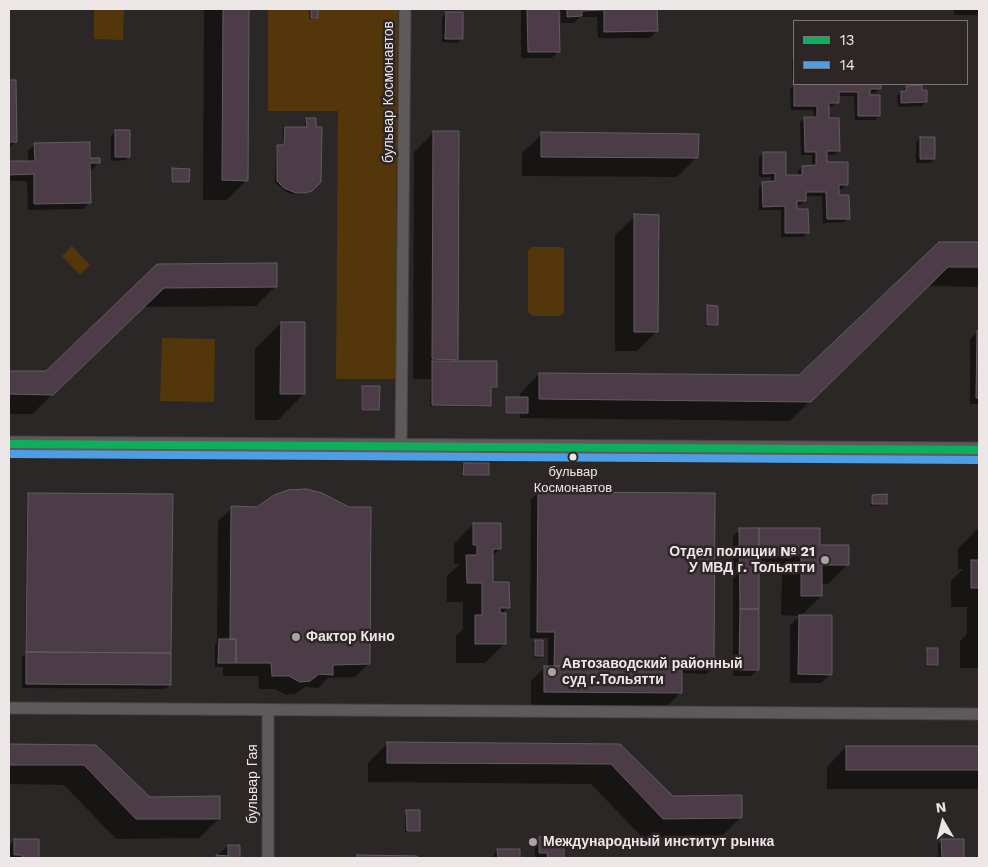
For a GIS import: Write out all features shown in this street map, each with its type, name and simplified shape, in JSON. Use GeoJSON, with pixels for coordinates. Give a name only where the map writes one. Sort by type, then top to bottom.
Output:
{"type":"FeatureCollection","features":[{"type":"Feature","properties":{"kind":"main road"},"geometry":{"type":"LineString","coordinates":[[9,444],[979,450]]}},
{"type":"Feature","properties":{"kind":"street","name":"бульвар Космонавтов"},"geometry":{"type":"LineString","coordinates":[[401,446],[405,9]]}},
{"type":"Feature","properties":{"kind":"street"},"geometry":{"type":"LineString","coordinates":[[9,708],[979,714]]}},
{"type":"Feature","properties":{"kind":"street","name":"бульвар Гая"},"geometry":{"type":"LineString","coordinates":[[268,710],[268,858]]}},
{"type":"Feature","properties":{"kind":"shaded area"},"geometry":{"type":"Polygon","coordinates":[[[94,9],[124,9],[123,40],[94,39],[94,9]]]}},
{"type":"Feature","properties":{"kind":"shaded area"},"geometry":{"type":"Polygon","coordinates":[[[268,9],[398,9],[395,379],[336,379],[338,111],[268,111],[268,9]]]}},
{"type":"Feature","properties":{"kind":"shaded area"},"geometry":{"type":"Polygon","coordinates":[[[72,246],[90,265],[80,275],[62,256],[72,246]]]}},
{"type":"Feature","properties":{"kind":"shaded area"},"geometry":{"type":"Polygon","coordinates":[[[531,247],[561,247],[564,249],[564,313],[560,316],[533,316],[528,312],[528,251],[531,247]]]}},
{"type":"Feature","properties":{"kind":"shaded area"},"geometry":{"type":"Polygon","coordinates":[[[162,338],[215,339],[214,402],[160,401],[162,338]]]}},
{"type":"Feature","properties":{"kind":"building"},"geometry":{"type":"Polygon","coordinates":[[[223,9],[249,9],[248,181],[222,180],[223,9]]]}},
{"type":"Feature","properties":{"kind":"building"},"geometry":{"type":"Polygon","coordinates":[[[311,9],[318,9],[318,18],[311,18],[311,9]]]}},
{"type":"Feature","properties":{"kind":"building"},"geometry":{"type":"Polygon","coordinates":[[[527,9],[559,9],[560,52],[528,52],[527,9]]]}},
{"type":"Feature","properties":{"kind":"building"},"geometry":{"type":"Polygon","coordinates":[[[567,9],[657,9],[658,31],[604,32],[604,10],[582,11],[582,16],[567,17],[567,9]]]}},
{"type":"Feature","properties":{"kind":"building"},"geometry":{"type":"Polygon","coordinates":[[[446,12],[463,12],[463,39],[445,39],[446,12]]]}},
{"type":"Feature","properties":{"kind":"building"},"geometry":{"type":"Polygon","coordinates":[[[9,80],[16,80],[17,142],[9,142],[9,80]]]}},
{"type":"Feature","properties":{"kind":"building"},"geometry":{"type":"Polygon","coordinates":[[[794,85],[881,85],[881,89],[870,89],[870,95],[880,95],[880,116],[858,116],[858,92],[839,92],[839,103],[829,103],[829,118],[839,118],[840,151],[827,151],[827,162],[848,162],[848,185],[839,185],[839,195],[849,195],[850,219],[827,219],[826,192],[806,192],[806,201],[797,201],[797,209],[808,209],[809,233],[785,233],[785,206],[763,207],[762,182],[775,181],[775,173],[763,174],[763,152],[786,152],[786,175],[802,175],[802,166],[816,165],[816,152],[805,152],[804,117],[817,117],[817,106],[794,106],[794,85]]]}},
{"type":"Feature","properties":{"kind":"building"},"geometry":{"type":"Polygon","coordinates":[[[922,85],[922,90],[927,90],[927,102],[901,103],[901,91],[906,91],[906,86],[922,85]]]}},
{"type":"Feature","properties":{"kind":"building"},"geometry":{"type":"Polygon","coordinates":[[[306,118],[316,118],[316,127],[322,127],[321,182],[312,191],[296,193],[284,188],[277,181],[277,145],[284,145],[285,127],[307,127],[306,118]]]}},
{"type":"Feature","properties":{"kind":"building"},"geometry":{"type":"Polygon","coordinates":[[[115,130],[130,130],[130,157],[115,157],[115,130]]]}},
{"type":"Feature","properties":{"kind":"building"},"geometry":{"type":"Polygon","coordinates":[[[433,131],[459,131],[458,360],[432,359],[433,131]]]}},
{"type":"Feature","properties":{"kind":"building"},"geometry":{"type":"Polygon","coordinates":[[[541,132],[699,134],[698,158],[541,157],[541,132]]]}},
{"type":"Feature","properties":{"kind":"building"},"geometry":{"type":"Polygon","coordinates":[[[920,137],[935,137],[935,159],[920,159],[920,137]]]}},
{"type":"Feature","properties":{"kind":"building"},"geometry":{"type":"Polygon","coordinates":[[[90,142],[90,158],[100,158],[100,163],[90,163],[91,203],[34,204],[34,174],[9,175],[9,161],[35,161],[34,143],[90,142]]]}},
{"type":"Feature","properties":{"kind":"building"},"geometry":{"type":"Polygon","coordinates":[[[172,168],[190,169],[189,182],[172,182],[172,168]]]}},
{"type":"Feature","properties":{"kind":"building"},"geometry":{"type":"Polygon","coordinates":[[[634,214],[659,215],[658,332],[634,332],[634,214]]]}},
{"type":"Feature","properties":{"kind":"building"},"geometry":{"type":"Polygon","coordinates":[[[939,242],[979,242],[979,267],[948,267],[811,402],[539,399],[539,373],[799,375],[939,242]]]}},
{"type":"Feature","properties":{"kind":"building"},"geometry":{"type":"Polygon","coordinates":[[[277,263],[277,287],[164,288],[53,395],[9,394],[9,371],[46,371],[157,264],[277,263]]]}},
{"type":"Feature","properties":{"kind":"building"},"geometry":{"type":"Polygon","coordinates":[[[707,305],[718,306],[718,325],[707,325],[707,305]]]}},
{"type":"Feature","properties":{"kind":"building"},"geometry":{"type":"Polygon","coordinates":[[[281,322],[305,322],[305,394],[280,394],[281,322]]]}},
{"type":"Feature","properties":{"kind":"building"},"geometry":{"type":"Polygon","coordinates":[[[977,331],[979,331],[979,398],[976,398],[977,331]]]}},
{"type":"Feature","properties":{"kind":"building"},"geometry":{"type":"Polygon","coordinates":[[[432,361],[497,361],[497,387],[491,387],[491,406],[432,405],[432,361]]]}},
{"type":"Feature","properties":{"kind":"building"},"geometry":{"type":"Polygon","coordinates":[[[362,386],[380,386],[379,410],[362,410],[362,386]]]}},
{"type":"Feature","properties":{"kind":"building"},"geometry":{"type":"Polygon","coordinates":[[[506,397],[528,397],[528,413],[506,413],[506,397]]]}},
{"type":"Feature","properties":{"kind":"building"},"geometry":{"type":"Polygon","coordinates":[[[464,463],[489,463],[489,475],[463,475],[464,463]]]}},
{"type":"Feature","properties":{"kind":"building"},"geometry":{"type":"Polygon","coordinates":[[[306,489],[322,493],[349,507],[371,507],[370,664],[333,665],[333,675],[319,674],[310,681],[300,682],[289,676],[272,676],[271,663],[236,663],[236,639],[230,639],[231,506],[257,507],[274,495],[288,490],[306,489]]]}},
{"type":"Feature","properties":{"kind":"building"},"geometry":{"type":"Polygon","coordinates":[[[538,492],[715,493],[714,667],[554,666],[555,632],[537,632],[538,492]]]}},
{"type":"Feature","properties":{"kind":"building"},"geometry":{"type":"Polygon","coordinates":[[[28,493],[173,494],[171,653],[26,652],[28,493]]]}},
{"type":"Feature","properties":{"kind":"building"},"geometry":{"type":"Polygon","coordinates":[[[887,494],[887,504],[872,504],[872,495],[887,494]]]}},
{"type":"Feature","properties":{"kind":"building"},"geometry":{"type":"Polygon","coordinates":[[[473,523],[501,523],[501,549],[493,549],[493,582],[509,582],[510,608],[500,608],[500,613],[506,613],[506,644],[475,644],[475,615],[482,615],[482,583],[467,583],[466,555],[477,555],[477,545],[473,545],[473,523]]]}},
{"type":"Feature","properties":{"kind":"building"},"geometry":{"type":"Polygon","coordinates":[[[739,528],[759,528],[759,609],[740,609],[739,528]]]}},
{"type":"Feature","properties":{"kind":"building","name":"Отдел полиции № 21 У МВД г. Тольятти"},"geometry":{"type":"Polygon","coordinates":[[[759,528],[820,528],[820,545],[849,545],[849,565],[822,565],[822,596],[801,596],[801,555],[759,555],[759,528]]]}},
{"type":"Feature","properties":{"kind":"building"},"geometry":{"type":"Polygon","coordinates":[[[971,560],[979,560],[979,588],[971,588],[971,560]]]}},
{"type":"Feature","properties":{"kind":"building"},"geometry":{"type":"Polygon","coordinates":[[[740,609],[759,609],[759,670],[739,670],[740,609]]]}},
{"type":"Feature","properties":{"kind":"building"},"geometry":{"type":"Polygon","coordinates":[[[799,615],[832,615],[832,675],[798,674],[799,615]]]}},
{"type":"Feature","properties":{"kind":"building"},"geometry":{"type":"Polygon","coordinates":[[[219,639],[236,639],[236,663],[218,663],[219,639]]]}},
{"type":"Feature","properties":{"kind":"building"},"geometry":{"type":"Polygon","coordinates":[[[535,640],[543,640],[543,656],[535,656],[535,640]]]}},
{"type":"Feature","properties":{"kind":"building"},"geometry":{"type":"Polygon","coordinates":[[[927,648],[938,648],[938,665],[927,665],[927,648]]]}},
{"type":"Feature","properties":{"kind":"building"},"geometry":{"type":"Polygon","coordinates":[[[26,652],[171,653],[171,685],[26,684],[26,652]]]}},
{"type":"Feature","properties":{"kind":"building"},"geometry":{"type":"Polygon","coordinates":[[[544,666],[682,667],[682,693],[544,692],[544,666]]]}},
{"type":"Feature","properties":{"kind":"building"},"geometry":{"type":"Polygon","coordinates":[[[387,742],[620,744],[673,796],[742,795],[742,818],[663,819],[611,764],[387,763],[387,742]]]}},
{"type":"Feature","properties":{"kind":"building"},"geometry":{"type":"Polygon","coordinates":[[[9,744],[96,745],[150,797],[220,796],[220,819],[136,819],[84,765],[9,765],[9,744]]]}},
{"type":"Feature","properties":{"kind":"building"},"geometry":{"type":"Polygon","coordinates":[[[846,746],[979,746],[979,770],[846,770],[846,746]]]}},
{"type":"Feature","properties":{"kind":"building"},"geometry":{"type":"Polygon","coordinates":[[[406,810],[420,810],[420,831],[407,831],[406,810]]]}},
{"type":"Feature","properties":{"kind":"building"},"geometry":{"type":"Polygon","coordinates":[[[564,836],[564,858],[548,858],[547,853],[539,853],[539,837],[564,836]]]}},
{"type":"Feature","properties":{"kind":"building"},"geometry":{"type":"Polygon","coordinates":[[[14,839],[39,839],[39,858],[22,858],[22,855],[14,855],[14,839]]]}},
{"type":"Feature","properties":{"kind":"building"},"geometry":{"type":"Polygon","coordinates":[[[941,839],[964,839],[964,858],[942,858],[941,839]]]}},
{"type":"Feature","properties":{"kind":"building"},"geometry":{"type":"Polygon","coordinates":[[[228,845],[240,845],[240,858],[216,858],[216,855],[228,856],[228,845]]]}},
{"type":"Feature","properties":{"kind":"building"},"geometry":{"type":"Polygon","coordinates":[[[497,849],[520,849],[520,858],[498,858],[497,849]]]}},
{"type":"Feature","properties":{"kind":"building"},"geometry":{"type":"Polygon","coordinates":[[[357,855],[417,856],[417,858],[357,858],[357,855]]]}},
{"type":"Feature","properties":{"kind":"transit line","name":"13"},"geometry":{"type":"LineString","coordinates":[[9,444],[979,450]]}},
{"type":"Feature","properties":{"kind":"transit line","name":"14"},"geometry":{"type":"LineString","coordinates":[[9,454],[979,460]]}},
{"type":"Feature","properties":{"kind":"place","name":"бульвар Космонавтов"},"geometry":{"type":"Point","coordinates":[573,457]}},
{"type":"Feature","properties":{"kind":"place","name":"Отдел полиции № 21 У МВД г. Тольятти"},"geometry":{"type":"Point","coordinates":[825,560]}},
{"type":"Feature","properties":{"kind":"place","name":"Фактор Кино"},"geometry":{"type":"Point","coordinates":[296,637]}},
{"type":"Feature","properties":{"kind":"place","name":"Автозаводский районный суд г.Тольятти"},"geometry":{"type":"Point","coordinates":[552,672]}},
{"type":"Feature","properties":{"kind":"place","name":"Международный институт рынка"},"geometry":{"type":"Point","coordinates":[533,842]}}]}
